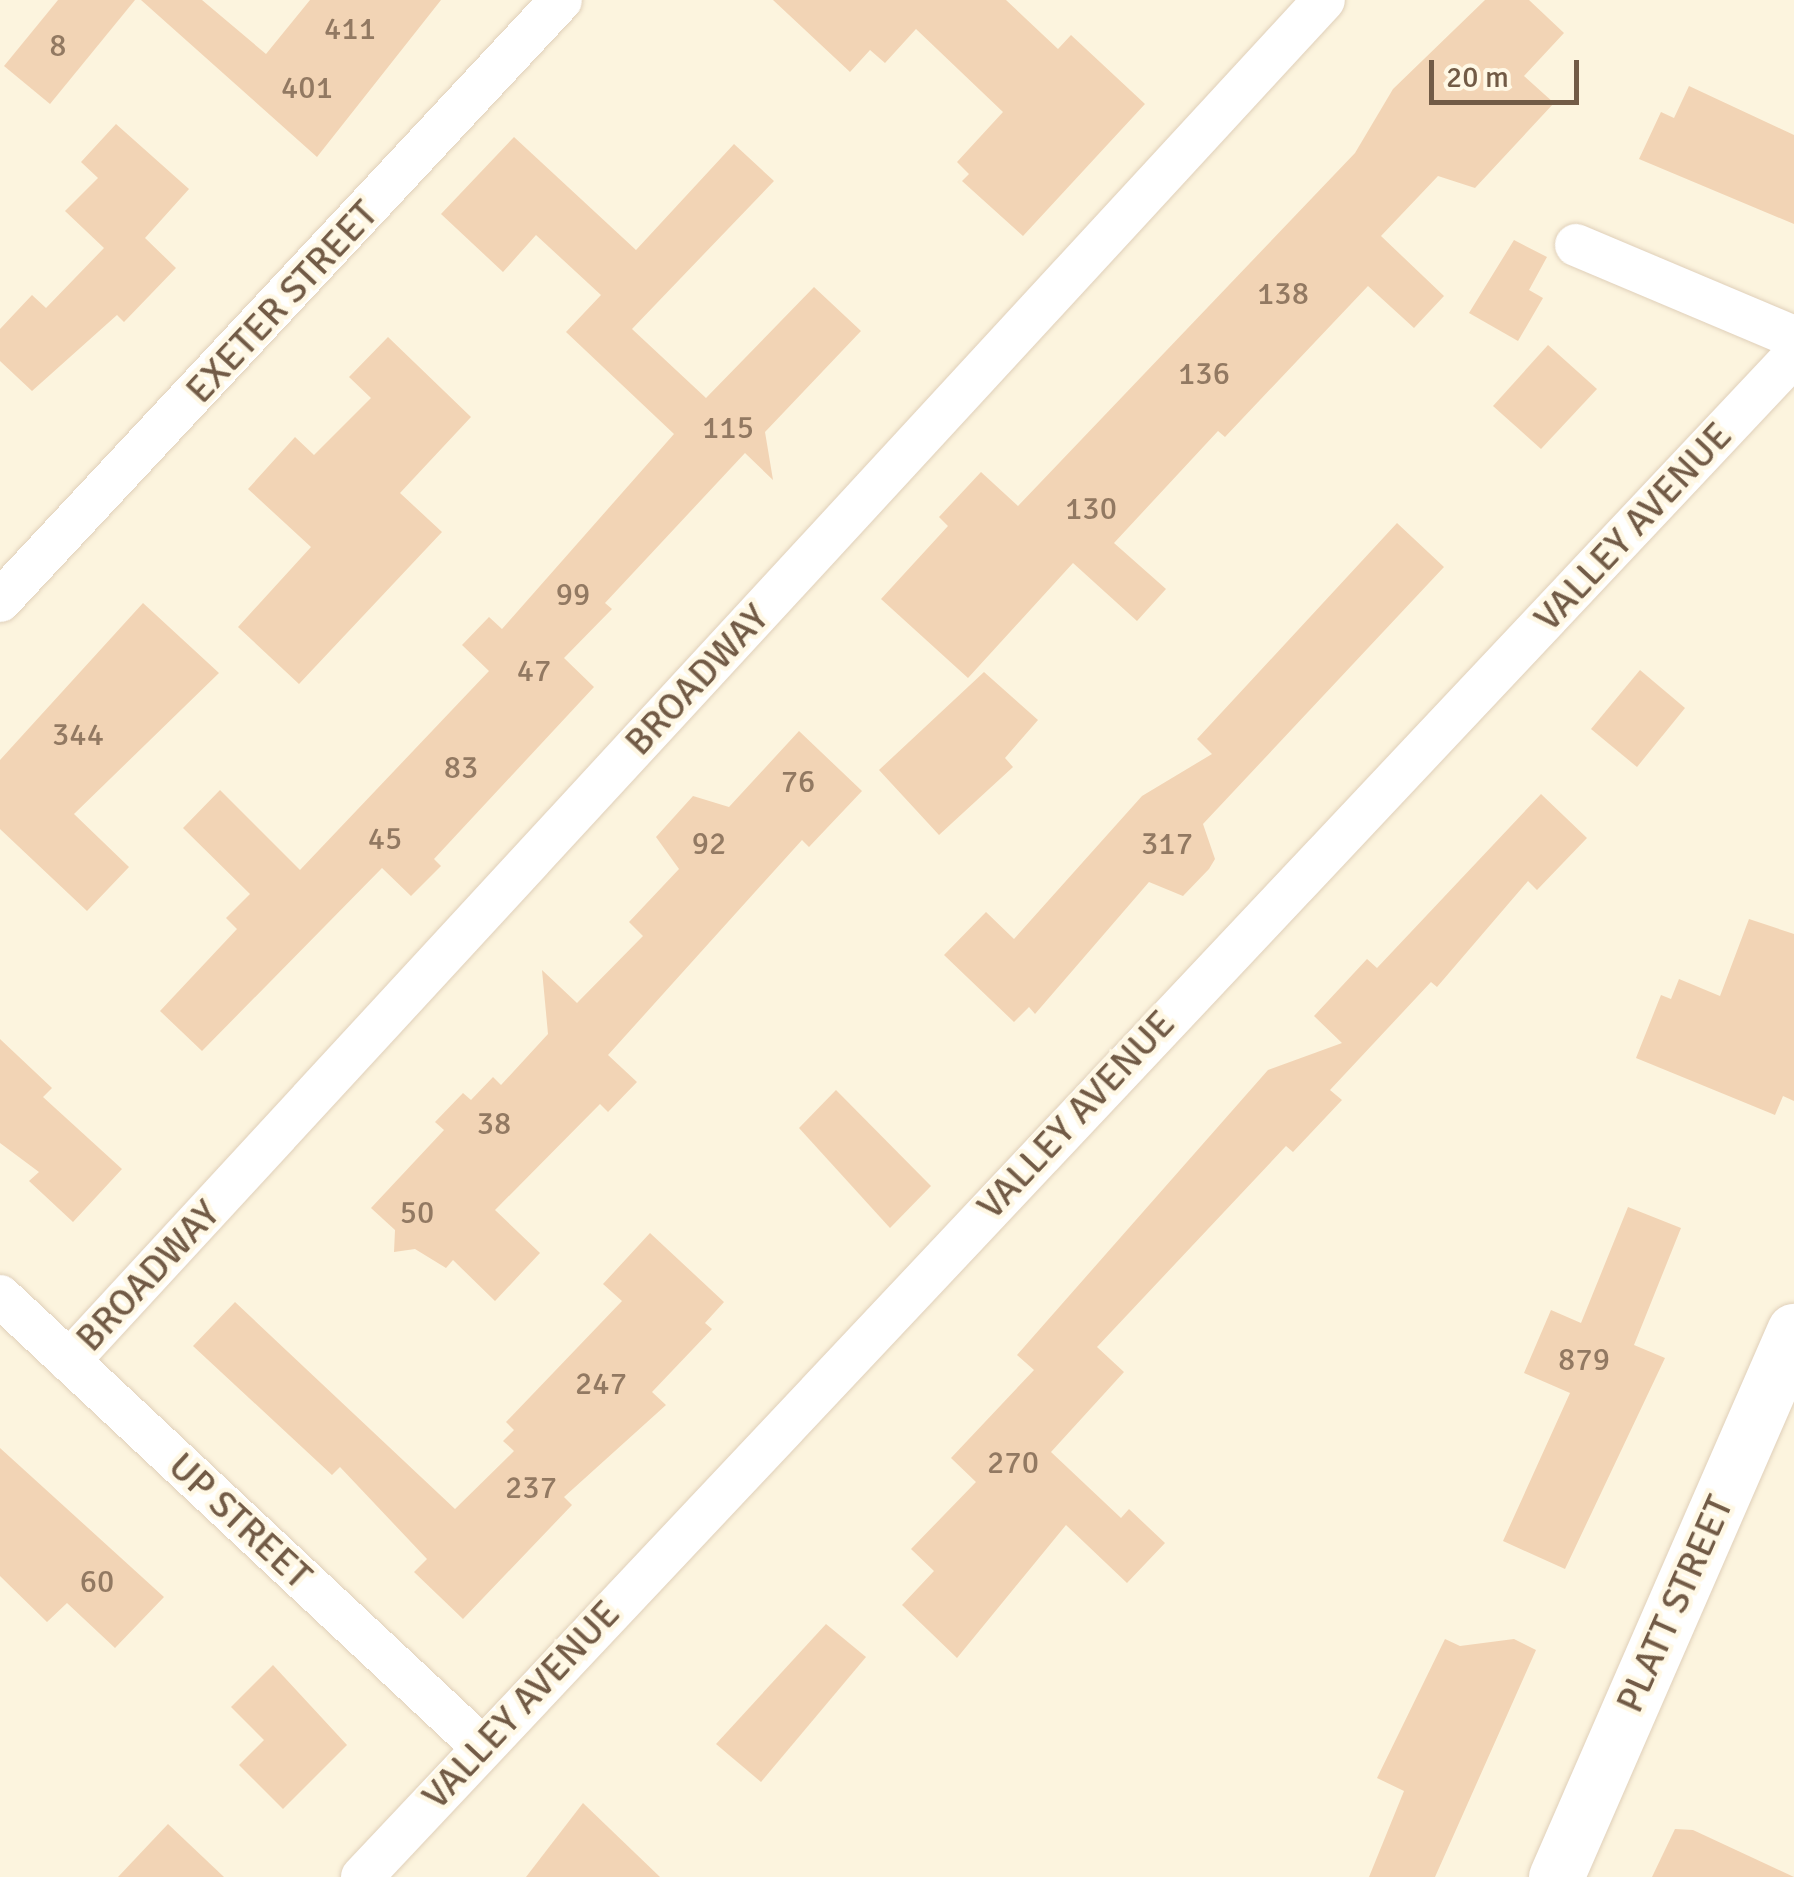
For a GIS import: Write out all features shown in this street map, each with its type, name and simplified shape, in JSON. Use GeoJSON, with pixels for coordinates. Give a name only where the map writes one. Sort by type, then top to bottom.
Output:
{"type":"FeatureCollection","features":[{"type":"Feature","properties":{"kind":"street","name":"EXETER STREET"},"geometry":{"type":"LineString","coordinates":[[0,601],[561,0]]}},
{"type":"Feature","properties":{"kind":"street","name":"BROADWAY"},"geometry":{"type":"LineString","coordinates":[[70,1361],[1324,0]]}},
{"type":"Feature","properties":{"kind":"street"},"geometry":{"type":"LineString","coordinates":[[1576,245],[1794,337]]}},
{"type":"Feature","properties":{"kind":"street","name":"VALLEY AVENUE"},"geometry":{"type":"LineString","coordinates":[[362,1877],[480,1746],[1794,356]]}},
{"type":"Feature","properties":{"kind":"street","name":"UP STREET"},"geometry":{"type":"LineString","coordinates":[[0,1296],[480,1746]]}},
{"type":"Feature","properties":{"kind":"street","name":"PLATT STREET"},"geometry":{"type":"LineString","coordinates":[[1556,1877],[1794,1331]]}},
{"type":"Feature","properties":{"kind":"building"},"geometry":{"type":"Polygon","coordinates":[[[58,0],[135,0],[50,104],[4,66],[58,0]]]}},
{"type":"Feature","properties":{"kind":"building"},"geometry":{"type":"Polygon","coordinates":[[[141,0],[202,0],[266,54],[310,0],[441,0],[317,157],[141,0]]]}},
{"type":"Feature","properties":{"kind":"building"},"geometry":{"type":"Polygon","coordinates":[[[773,0],[1006,0],[1058,49],[1071,35],[1145,104],[1023,236],[962,181],[969,174],[957,162],[1003,112],[916,29],[885,63],[870,50],[850,72],[773,0]]]}},
{"type":"Feature","properties":{"kind":"building"},"geometry":{"type":"Polygon","coordinates":[[[1485,0],[1529,0],[1564,33],[1524,76],[1554,103],[1475,188],[1438,176],[1381,236],[1444,296],[1414,328],[1368,286],[1225,437],[1218,431],[1114,543],[1166,589],[1137,621],[1073,563],[968,678],[881,599],[948,526],[939,517],[981,472],[1018,506],[1355,153],[1393,89],[1485,0]]]}},
{"type":"Feature","properties":{"kind":"building"},"geometry":{"type":"Polygon","coordinates":[[[1689,86],[1794,135],[1794,224],[1639,159],[1661,112],[1674,118],[1689,86]]]}},
{"type":"Feature","properties":{"kind":"building"},"geometry":{"type":"Polygon","coordinates":[[[116,124],[189,189],[145,238],[176,268],[124,322],[117,315],[32,391],[0,361],[0,329],[32,295],[46,308],[104,248],[65,211],[98,178],[81,162],[116,124]]]}},
{"type":"Feature","properties":{"kind":"building"},"geometry":{"type":"Polygon","coordinates":[[[514,137],[636,250],[734,144],[774,181],[632,329],[706,398],[814,287],[861,331],[765,432],[773,480],[745,453],[605,603],[612,609],[564,658],[594,687],[434,859],[441,866],[411,896],[382,868],[202,1051],[160,1011],[237,929],[226,918],[250,894],[183,828],[220,790],[300,870],[489,671],[462,645],[489,617],[502,629],[674,434],[566,332],[601,295],[536,235],[503,272],[441,214],[514,137]]]}},
{"type":"Feature","properties":{"kind":"building"},"geometry":{"type":"Polygon","coordinates":[[[1514,240],[1547,257],[1529,290],[1543,298],[1518,341],[1469,313],[1514,240]]]}},
{"type":"Feature","properties":{"kind":"building"},"geometry":{"type":"Polygon","coordinates":[[[388,337],[471,417],[400,493],[442,532],[299,684],[238,627],[311,547],[248,489],[295,437],[314,455],[371,398],[349,377],[388,337]]]}},
{"type":"Feature","properties":{"kind":"building"},"geometry":{"type":"Polygon","coordinates":[[[1548,345],[1597,389],[1541,449],[1493,406],[1548,345]]]}},
{"type":"Feature","properties":{"kind":"building"},"geometry":{"type":"Polygon","coordinates":[[[1397,523],[1444,567],[1203,824],[1215,859],[1209,869],[1183,896],[1149,882],[1035,1014],[1029,1007],[1014,1022],[944,955],[986,912],[1014,939],[1142,796],[1212,754],[1197,739],[1397,523]]]}},
{"type":"Feature","properties":{"kind":"building"},"geometry":{"type":"Polygon","coordinates":[[[143,603],[219,673],[74,814],[129,867],[87,911],[0,829],[0,760],[143,603]]]}},
{"type":"Feature","properties":{"kind":"building"},"geometry":{"type":"Polygon","coordinates":[[[1640,670],[1685,708],[1637,767],[1591,729],[1640,670]]]}},
{"type":"Feature","properties":{"kind":"building"},"geometry":{"type":"Polygon","coordinates":[[[984,672],[1038,720],[1005,758],[1013,767],[939,835],[879,770],[984,672]]]}},
{"type":"Feature","properties":{"kind":"building"},"geometry":{"type":"Polygon","coordinates":[[[799,731],[862,791],[809,847],[802,840],[608,1055],[637,1082],[608,1112],[600,1104],[495,1210],[540,1253],[495,1301],[453,1260],[446,1268],[415,1249],[394,1252],[395,1230],[371,1208],[444,1130],[435,1122],[463,1093],[471,1100],[493,1077],[501,1085],[548,1034],[542,970],[577,1003],[643,936],[629,922],[679,869],[656,837],[693,796],[729,807],[799,731]]]}},
{"type":"Feature","properties":{"kind":"building"},"geometry":{"type":"Polygon","coordinates":[[[1541,794],[1587,838],[1537,890],[1528,881],[1437,987],[1431,982],[1330,1090],[1342,1100],[1293,1152],[1286,1146],[1097,1347],[1124,1372],[1051,1452],[1121,1518],[1129,1509],[1165,1543],[1127,1583],[1066,1525],[957,1658],[902,1605],[934,1571],[911,1549],[976,1482],[951,1458],[1034,1370],[1017,1355],[1268,1070],[1342,1043],[1314,1016],[1367,959],[1377,968],[1541,794]]]}},
{"type":"Feature","properties":{"kind":"building"},"geometry":{"type":"Polygon","coordinates":[[[1749,919],[1794,934],[1794,1101],[1783,1096],[1775,1115],[1636,1058],[1661,995],[1671,999],[1679,979],[1720,996],[1749,919]]]}},
{"type":"Feature","properties":{"kind":"building"},"geometry":{"type":"Polygon","coordinates":[[[0,1039],[52,1088],[43,1097],[122,1169],[73,1222],[29,1181],[39,1172],[0,1143],[0,1039]]]}},
{"type":"Feature","properties":{"kind":"building"},"geometry":{"type":"Polygon","coordinates":[[[836,1090],[931,1186],[890,1228],[799,1128],[836,1090]]]}},
{"type":"Feature","properties":{"kind":"building"},"geometry":{"type":"Polygon","coordinates":[[[1628,1207],[1681,1228],[1634,1345],[1665,1358],[1565,1569],[1503,1541],[1570,1393],[1524,1373],[1551,1310],[1581,1323],[1628,1207]]]}},
{"type":"Feature","properties":{"kind":"building"},"geometry":{"type":"Polygon","coordinates":[[[650,1233],[724,1302],[705,1323],[712,1329],[652,1392],[666,1405],[564,1497],[572,1505],[463,1619],[414,1572],[427,1559],[340,1467],[332,1475],[193,1346],[235,1302],[455,1509],[514,1451],[503,1441],[514,1430],[506,1422],[622,1301],[603,1284],[650,1233]]]}},
{"type":"Feature","properties":{"kind":"building"},"geometry":{"type":"Polygon","coordinates":[[[0,1448],[164,1597],[115,1648],[67,1603],[47,1622],[0,1576],[0,1448]]]}},
{"type":"Feature","properties":{"kind":"building"},"geometry":{"type":"Polygon","coordinates":[[[826,1624],[866,1657],[761,1782],[716,1744],[826,1624]]]}},
{"type":"Feature","properties":{"kind":"building"},"geometry":{"type":"Polygon","coordinates":[[[1445,1639],[1460,1646],[1514,1639],[1536,1650],[1435,1877],[1369,1877],[1404,1791],[1377,1778],[1445,1639]]]}},
{"type":"Feature","properties":{"kind":"building"},"geometry":{"type":"Polygon","coordinates":[[[273,1665],[347,1745],[283,1809],[239,1765],[264,1740],[231,1707],[273,1665]]]}},
{"type":"Feature","properties":{"kind":"building"},"geometry":{"type":"Polygon","coordinates":[[[583,1803],[660,1877],[526,1877],[583,1803]]]}},
{"type":"Feature","properties":{"kind":"building"},"geometry":{"type":"Polygon","coordinates":[[[168,1824],[224,1877],[118,1877],[168,1824]]]}},
{"type":"Feature","properties":{"kind":"building"},"geometry":{"type":"Polygon","coordinates":[[[1675,1829],[1693,1830],[1794,1877],[1652,1877],[1675,1829]]]}}]}
